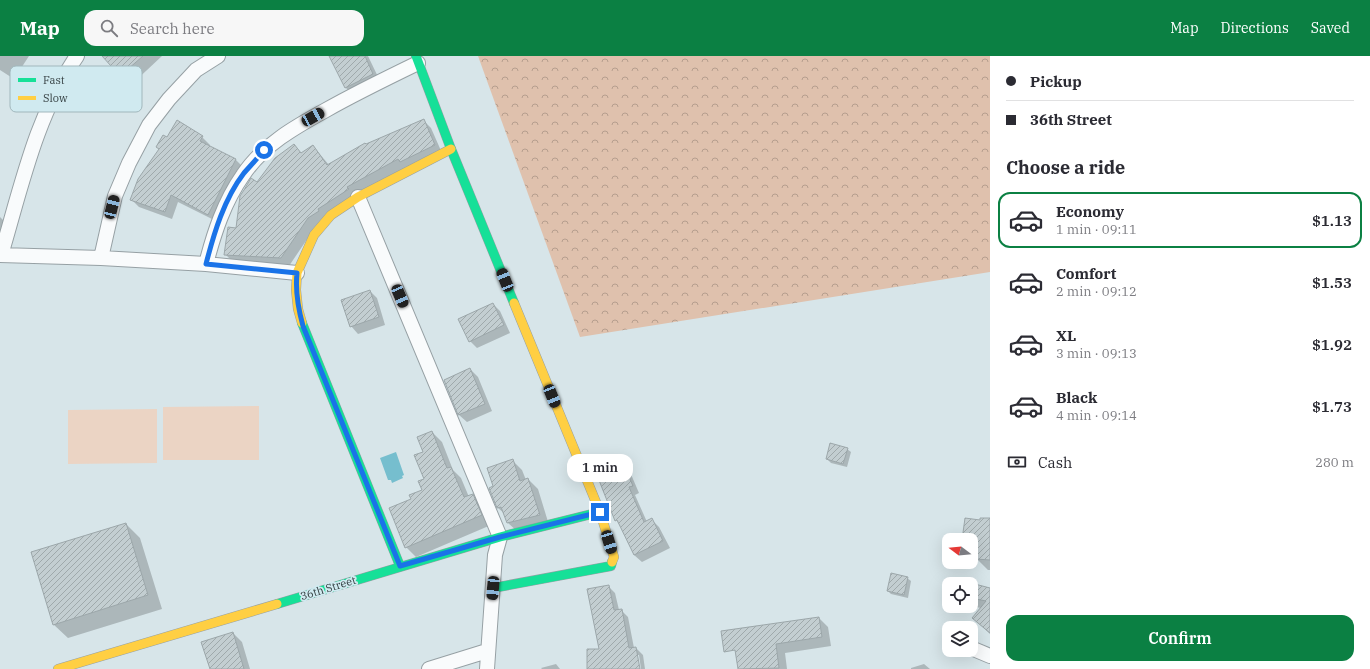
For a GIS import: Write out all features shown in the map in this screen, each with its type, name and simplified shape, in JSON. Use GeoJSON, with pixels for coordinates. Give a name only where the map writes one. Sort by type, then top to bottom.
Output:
{"type":"FeatureCollection","features":[{"type":"Feature","properties":{"kind":"street"},"geometry":{"type":"LineString","coordinates":[[71,66],[77,56]]}},
{"type":"Feature","properties":{"kind":"street"},"geometry":{"type":"LineString","coordinates":[[101,258],[115,196],[129,163],[149,125],[169,98],[196,70],[218,56]]}},
{"type":"Feature","properties":{"kind":"street"},"geometry":{"type":"LineString","coordinates":[[206,264],[215,230],[227,202],[243,174],[264,150],[300,124],[417,59],[451,149],[600,512],[614,557],[611,566],[493,588]]}},
{"type":"Feature","properties":{"kind":"street"},"geometry":{"type":"LineString","coordinates":[[47,112],[25,171],[0,255],[101,258],[206,264],[297,273]]}},
{"type":"Feature","properties":{"kind":"street"},"geometry":{"type":"LineString","coordinates":[[400,566],[303,326],[298,309],[296,290],[297,273],[314,235],[331,215],[358,197],[451,149]]}},
{"type":"Feature","properties":{"kind":"street"},"geometry":{"type":"LineString","coordinates":[[358,197],[500,537],[494,555],[487,669]]}},
{"type":"Feature","properties":{"kind":"street","name":"36th Street"},"geometry":{"type":"LineString","coordinates":[[58,669],[83,665],[400,566],[500,537],[600,512]]}},
{"type":"Feature","properties":{"kind":"street"},"geometry":{"type":"LineString","coordinates":[[429,669],[487,651]]}},
{"type":"Feature","properties":{"kind":"street"},"geometry":{"type":"LineString","coordinates":[[978,651],[990,656]]}},
{"type":"Feature","properties":{"kind":"green space"},"geometry":{"type":"Polygon","coordinates":[[[478,56],[990,56],[990,272],[580,337],[478,56]]]}},
{"type":"Feature","properties":{"kind":"shaded area"},"geometry":{"type":"Polygon","coordinates":[[[259,406],[259,460],[163,460],[163,407],[259,406]]]}},
{"type":"Feature","properties":{"kind":"shaded area"},"geometry":{"type":"Polygon","coordinates":[[[157,409],[157,463],[68,464],[68,410],[157,409]]]}},
{"type":"Feature","properties":{"kind":"water"},"geometry":{"type":"Polygon","coordinates":[[[396,452],[404,475],[402,476],[403,478],[392,483],[391,480],[388,480],[380,458],[396,452]]]}},
{"type":"Feature","properties":{"kind":"building"},"geometry":{"type":"Polygon","coordinates":[[[102,56],[143,56],[132,66],[111,66],[102,56]]]}},
{"type":"Feature","properties":{"kind":"building"},"geometry":{"type":"Polygon","coordinates":[[[329,56],[365,56],[373,74],[345,88],[329,56]]]}},
{"type":"Feature","properties":{"kind":"building"},"geometry":{"type":"Polygon","coordinates":[[[424,119],[435,145],[400,162],[398,159],[347,187],[349,189],[318,209],[319,211],[308,218],[281,258],[224,255],[228,227],[236,228],[240,196],[251,178],[257,182],[275,158],[294,144],[301,153],[313,145],[327,165],[365,143],[366,144],[424,119]]]}},
{"type":"Feature","properties":{"kind":"building"},"geometry":{"type":"Polygon","coordinates":[[[177,120],[203,136],[200,141],[236,159],[208,215],[171,195],[165,212],[130,200],[138,179],[159,149],[156,147],[163,135],[167,137],[177,120]]]}},
{"type":"Feature","properties":{"kind":"building"},"geometry":{"type":"Polygon","coordinates":[[[370,290],[379,317],[350,327],[341,300],[370,290]]]}},
{"type":"Feature","properties":{"kind":"building"},"geometry":{"type":"Polygon","coordinates":[[[493,303],[504,325],[469,342],[458,319],[493,303]]]}},
{"type":"Feature","properties":{"kind":"building"},"geometry":{"type":"Polygon","coordinates":[[[470,368],[485,404],[458,415],[444,380],[470,368]]]}},
{"type":"Feature","properties":{"kind":"building"},"geometry":{"type":"Polygon","coordinates":[[[432,431],[447,468],[451,467],[464,497],[473,494],[482,515],[405,548],[389,508],[411,499],[409,495],[422,490],[418,481],[424,479],[414,455],[423,452],[417,437],[432,431]]]}},
{"type":"Feature","properties":{"kind":"building"},"geometry":{"type":"Polygon","coordinates":[[[830,443],[848,448],[843,464],[826,459],[830,443]]]}},
{"type":"Feature","properties":{"kind":"building"},"geometry":{"type":"Polygon","coordinates":[[[513,459],[520,481],[528,478],[540,515],[507,523],[501,507],[497,508],[489,488],[493,486],[487,468],[513,459]]]}},
{"type":"Feature","properties":{"kind":"building"},"geometry":{"type":"Polygon","coordinates":[[[623,463],[633,486],[629,487],[644,522],[652,518],[663,541],[634,555],[617,520],[615,521],[597,475],[623,463]]]}},
{"type":"Feature","properties":{"kind":"building"},"geometry":{"type":"Polygon","coordinates":[[[965,518],[980,520],[980,518],[990,518],[990,560],[978,559],[978,533],[963,533],[965,518]]]}},
{"type":"Feature","properties":{"kind":"building"},"geometry":{"type":"Polygon","coordinates":[[[126,523],[148,595],[53,625],[31,552],[126,523]]]}},
{"type":"Feature","properties":{"kind":"building"},"geometry":{"type":"Polygon","coordinates":[[[891,573],[908,577],[904,595],[887,591],[891,573]]]}},
{"type":"Feature","properties":{"kind":"building"},"geometry":{"type":"Polygon","coordinates":[[[609,585],[614,610],[622,609],[629,648],[636,647],[640,669],[587,669],[587,649],[599,649],[587,589],[609,585]]]}},
{"type":"Feature","properties":{"kind":"building"},"geometry":{"type":"Polygon","coordinates":[[[978,585],[990,588],[990,633],[978,623],[978,621],[972,618],[976,613],[978,613],[978,611],[986,601],[978,599],[978,585]]]}},
{"type":"Feature","properties":{"kind":"building"},"geometry":{"type":"Polygon","coordinates":[[[819,617],[822,637],[776,644],[779,668],[738,669],[735,650],[724,652],[721,631],[819,617]]]}},
{"type":"Feature","properties":{"kind":"building"},"geometry":{"type":"Polygon","coordinates":[[[233,632],[244,669],[210,669],[201,642],[233,632]]]}},
{"type":"Feature","properties":{"kind":"traffic: fast"},"geometry":{"type":"LineString","coordinates":[[416,56],[451,149],[514,303]]}},
{"type":"Feature","properties":{"kind":"traffic: fast"},"geometry":{"type":"LineString","coordinates":[[302,323],[400,566]]}},
{"type":"Feature","properties":{"kind":"traffic: fast"},"geometry":{"type":"LineString","coordinates":[[277,604],[500,537],[600,512]]}},
{"type":"Feature","properties":{"kind":"traffic: fast"},"geometry":{"type":"LineString","coordinates":[[493,588],[611,566],[612,562]]}},
{"type":"Feature","properties":{"kind":"traffic: slow"},"geometry":{"type":"LineString","coordinates":[[302,323],[298,309],[296,290],[297,273],[314,235],[331,215],[358,197],[451,149]]}},
{"type":"Feature","properties":{"kind":"traffic: slow"},"geometry":{"type":"LineString","coordinates":[[514,303],[600,512],[614,557],[612,562]]}},
{"type":"Feature","properties":{"kind":"traffic: slow"},"geometry":{"type":"LineString","coordinates":[[58,669],[277,604]]}},
{"type":"Feature","properties":{"kind":"route"},"geometry":{"type":"LineString","coordinates":[[264,150],[243,174],[227,202],[215,230],[206,264],[297,273],[296,290],[298,309],[303,326],[400,566],[500,537],[600,512]]}}]}
